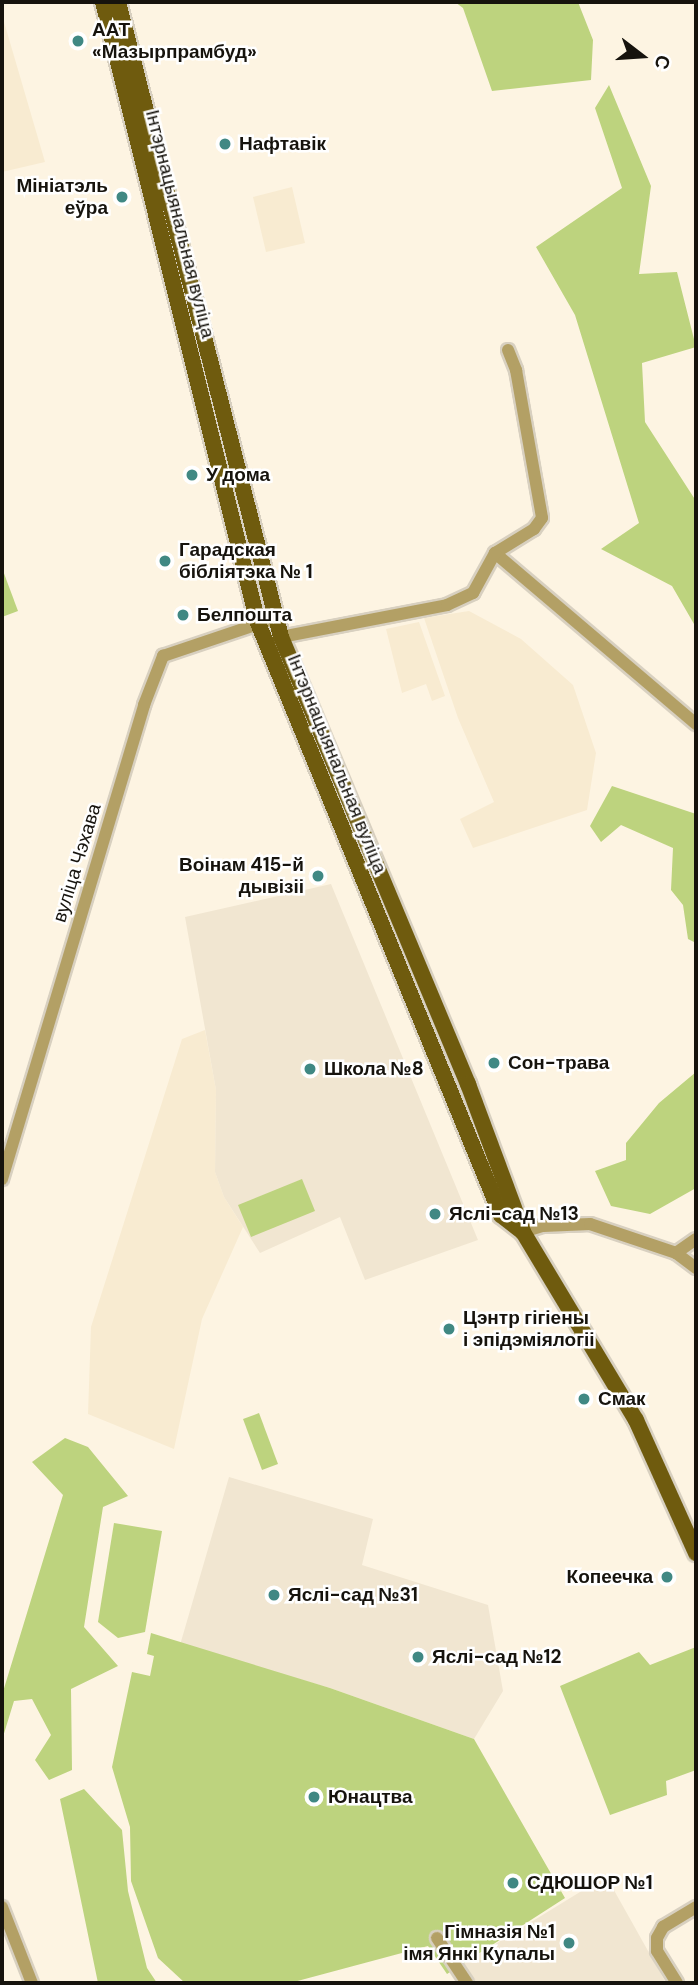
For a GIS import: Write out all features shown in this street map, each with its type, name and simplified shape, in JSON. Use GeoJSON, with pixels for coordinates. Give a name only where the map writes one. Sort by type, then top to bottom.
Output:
{"type":"FeatureCollection","features":[{"type":"Feature","properties":{"kind":"main road","name":"Інтэрнацыянальная вуліца"},"geometry":{"type":"LineString","coordinates":[[103,2],[160,190],[281,637],[365,868]]}},
{"type":"Feature","properties":{"kind":"main road","name":"Інтэрнацыянальная вуліца"},"geometry":{"type":"LineString","coordinates":[[118,2],[258,623],[365,868],[468,1084],[523,1232],[636,1420],[696,1553]]}},
{"type":"Feature","properties":{"kind":"street"},"geometry":{"type":"LineString","coordinates":[[281,637],[447,605],[474,593],[495,553],[534,529],[542,518],[516,370],[508,350]]}},
{"type":"Feature","properties":{"kind":"street"},"geometry":{"type":"LineString","coordinates":[[495,553],[696,723]]}},
{"type":"Feature","properties":{"kind":"street"},"geometry":{"type":"LineString","coordinates":[[258,623],[276,618]]}},
{"type":"Feature","properties":{"kind":"street","name":"вуліца Чэхава"},"geometry":{"type":"LineString","coordinates":[[2,1179],[144,705],[163,656],[258,623]]}},
{"type":"Feature","properties":{"kind":"street"},"geometry":{"type":"LineString","coordinates":[[523,1232],[543,1226],[590,1224],[676,1252],[696,1268]]}},
{"type":"Feature","properties":{"kind":"street"},"geometry":{"type":"LineString","coordinates":[[676,1252],[696,1239]]}},
{"type":"Feature","properties":{"kind":"street"},"geometry":{"type":"LineString","coordinates":[[2,1907],[32,1983]]}},
{"type":"Feature","properties":{"kind":"street"},"geometry":{"type":"LineString","coordinates":[[677,1983],[657,1951],[657,1938],[663,1927],[696,1907]]}},
{"type":"Feature","properties":{"kind":"street"},"geometry":{"type":"LineString","coordinates":[[437,1938],[467,1983]]}},
{"type":"Feature","properties":{"kind":"shaded area"},"geometry":{"type":"Polygon","coordinates":[[[2,15],[45,162],[2,172],[2,15]]]}},
{"type":"Feature","properties":{"kind":"shaded area"},"geometry":{"type":"Polygon","coordinates":[[[292,187],[305,243],[266,252],[253,197],[292,187]]]}},
{"type":"Feature","properties":{"kind":"shaded area"},"geometry":{"type":"Polygon","coordinates":[[[469,611],[521,639],[573,685],[596,753],[587,810],[473,848],[460,819],[494,802],[458,718],[424,618],[469,611]]]}},
{"type":"Feature","properties":{"kind":"shaded area"},"geometry":{"type":"Polygon","coordinates":[[[419,622],[445,696],[432,701],[426,684],[402,693],[386,629],[419,622]]]}},
{"type":"Feature","properties":{"kind":"shaded area","name":"Школа №8"},"geometry":{"type":"Polygon","coordinates":[[[331,884],[478,1240],[365,1280],[340,1217],[260,1253],[224,1197],[215,1172],[216,1090],[185,917],[331,884]]]}},
{"type":"Feature","properties":{"kind":"shaded area"},"geometry":{"type":"Polygon","coordinates":[[[205,1030],[216,1090],[215,1172],[224,1197],[243,1227],[202,1319],[174,1449],[88,1414],[91,1327],[182,1039],[205,1030]]]}},
{"type":"Feature","properties":{"kind":"shaded area"},"geometry":{"type":"Polygon","coordinates":[[[229,1477],[373,1519],[362,1565],[488,1605],[503,1691],[474,1739],[330,1688],[180,1645],[229,1477]]]}},
{"type":"Feature","properties":{"kind":"shaded area","name":"Гімназія №1 імя Янкі Купалы"},"geometry":{"type":"Polygon","coordinates":[[[606,1876],[666,1983],[476,1983],[463,1964],[606,1876]]]}},
{"type":"Feature","properties":{"kind":"green space"},"geometry":{"type":"Polygon","coordinates":[[[455,2],[578,2],[593,40],[591,80],[492,91],[463,8],[455,2]]]}},
{"type":"Feature","properties":{"kind":"green space"},"geometry":{"type":"Polygon","coordinates":[[[609,85],[651,186],[639,274],[677,272],[696,347],[642,363],[645,422],[696,501],[694,624],[672,586],[601,549],[639,523],[575,315],[536,247],[622,188],[595,108],[609,85]]]}},
{"type":"Feature","properties":{"kind":"green space"},"geometry":{"type":"Polygon","coordinates":[[[2,568],[18,611],[2,617],[2,568]]]}},
{"type":"Feature","properties":{"kind":"green space"},"geometry":{"type":"Polygon","coordinates":[[[612,786],[696,814],[696,943],[688,939],[683,905],[671,890],[673,848],[621,825],[601,842],[590,826],[612,786]]]}},
{"type":"Feature","properties":{"kind":"green space"},"geometry":{"type":"Polygon","coordinates":[[[696,1072],[696,1188],[650,1214],[611,1206],[595,1171],[626,1160],[626,1143],[659,1103],[696,1072]]]}},
{"type":"Feature","properties":{"kind":"green space"},"geometry":{"type":"Polygon","coordinates":[[[302,1179],[315,1211],[251,1237],[238,1205],[302,1179]]]}},
{"type":"Feature","properties":{"kind":"green space"},"geometry":{"type":"Polygon","coordinates":[[[259,1413],[278,1464],[262,1470],[243,1419],[259,1413]]]}},
{"type":"Feature","properties":{"kind":"green space"},"geometry":{"type":"Polygon","coordinates":[[[65,1438],[88,1447],[128,1496],[103,1507],[84,1627],[118,1666],[71,1689],[72,1770],[49,1780],[35,1760],[51,1735],[32,1699],[14,1701],[2,1740],[2,1695],[63,1495],[32,1462],[65,1438]]]}},
{"type":"Feature","properties":{"kind":"green space"},"geometry":{"type":"Polygon","coordinates":[[[114,1523],[162,1531],[145,1632],[118,1638],[98,1622],[114,1523]]]}},
{"type":"Feature","properties":{"kind":"green space","name":"Юнацтва"},"geometry":{"type":"Polygon","coordinates":[[[151,1633],[330,1688],[474,1739],[565,1898],[447,1974],[428,1946],[290,1983],[185,1983],[158,1958],[131,1881],[130,1827],[112,1767],[132,1672],[150,1676],[154,1656],[147,1654],[151,1633]]]}},
{"type":"Feature","properties":{"kind":"green space"},"geometry":{"type":"Polygon","coordinates":[[[696,1647],[696,1770],[666,1781],[667,1795],[610,1815],[560,1686],[639,1652],[650,1665],[696,1647]]]}},
{"type":"Feature","properties":{"kind":"green space"},"geometry":{"type":"Polygon","coordinates":[[[84,1789],[122,1830],[128,1891],[147,1968],[157,1983],[98,1983],[60,1799],[84,1789]]]}},
{"type":"Feature","properties":{"kind":"place","name":"ААТ «Мазырпрамбуд»"},"geometry":{"type":"Point","coordinates":[78,41]}},
{"type":"Feature","properties":{"kind":"place","name":"Нафтавік"},"geometry":{"type":"Point","coordinates":[225,144]}},
{"type":"Feature","properties":{"kind":"place","name":"Мініатэль еўра"},"geometry":{"type":"Point","coordinates":[122,197]}},
{"type":"Feature","properties":{"kind":"place","name":"У дома"},"geometry":{"type":"Point","coordinates":[192,475]}},
{"type":"Feature","properties":{"kind":"place","name":"Гарадская бібліятэка № 1"},"geometry":{"type":"Point","coordinates":[165,561]}},
{"type":"Feature","properties":{"kind":"place","name":"Белпошта"},"geometry":{"type":"Point","coordinates":[183,615]}},
{"type":"Feature","properties":{"kind":"place","name":"Воінам 415-й дывізіі"},"geometry":{"type":"Point","coordinates":[318,876]}},
{"type":"Feature","properties":{"kind":"place","name":"Сон-трава"},"geometry":{"type":"Point","coordinates":[494,1063]}},
{"type":"Feature","properties":{"kind":"place","name":"Школа №8"},"geometry":{"type":"Point","coordinates":[310,1069]}},
{"type":"Feature","properties":{"kind":"place","name":"Яслі-сад №13"},"geometry":{"type":"Point","coordinates":[435,1214]}},
{"type":"Feature","properties":{"kind":"place","name":"Цэнтр гігіены і эпідэміялогіі"},"geometry":{"type":"Point","coordinates":[449,1329]}},
{"type":"Feature","properties":{"kind":"place","name":"Смак"},"geometry":{"type":"Point","coordinates":[584,1399]}},
{"type":"Feature","properties":{"kind":"place","name":"Копеечка"},"geometry":{"type":"Point","coordinates":[667,1577]}},
{"type":"Feature","properties":{"kind":"place","name":"Яслі-сад №31"},"geometry":{"type":"Point","coordinates":[274,1595]}},
{"type":"Feature","properties":{"kind":"place","name":"Яслі-сад №12"},"geometry":{"type":"Point","coordinates":[418,1657]}},
{"type":"Feature","properties":{"kind":"place","name":"Юнацтва"},"geometry":{"type":"Point","coordinates":[314,1797]}},
{"type":"Feature","properties":{"kind":"place","name":"СДЮШОР №1"},"geometry":{"type":"Point","coordinates":[513,1883]}},
{"type":"Feature","properties":{"kind":"place","name":"Гімназія №1 імя Янкі Купалы"},"geometry":{"type":"Point","coordinates":[569,1943]}}]}
